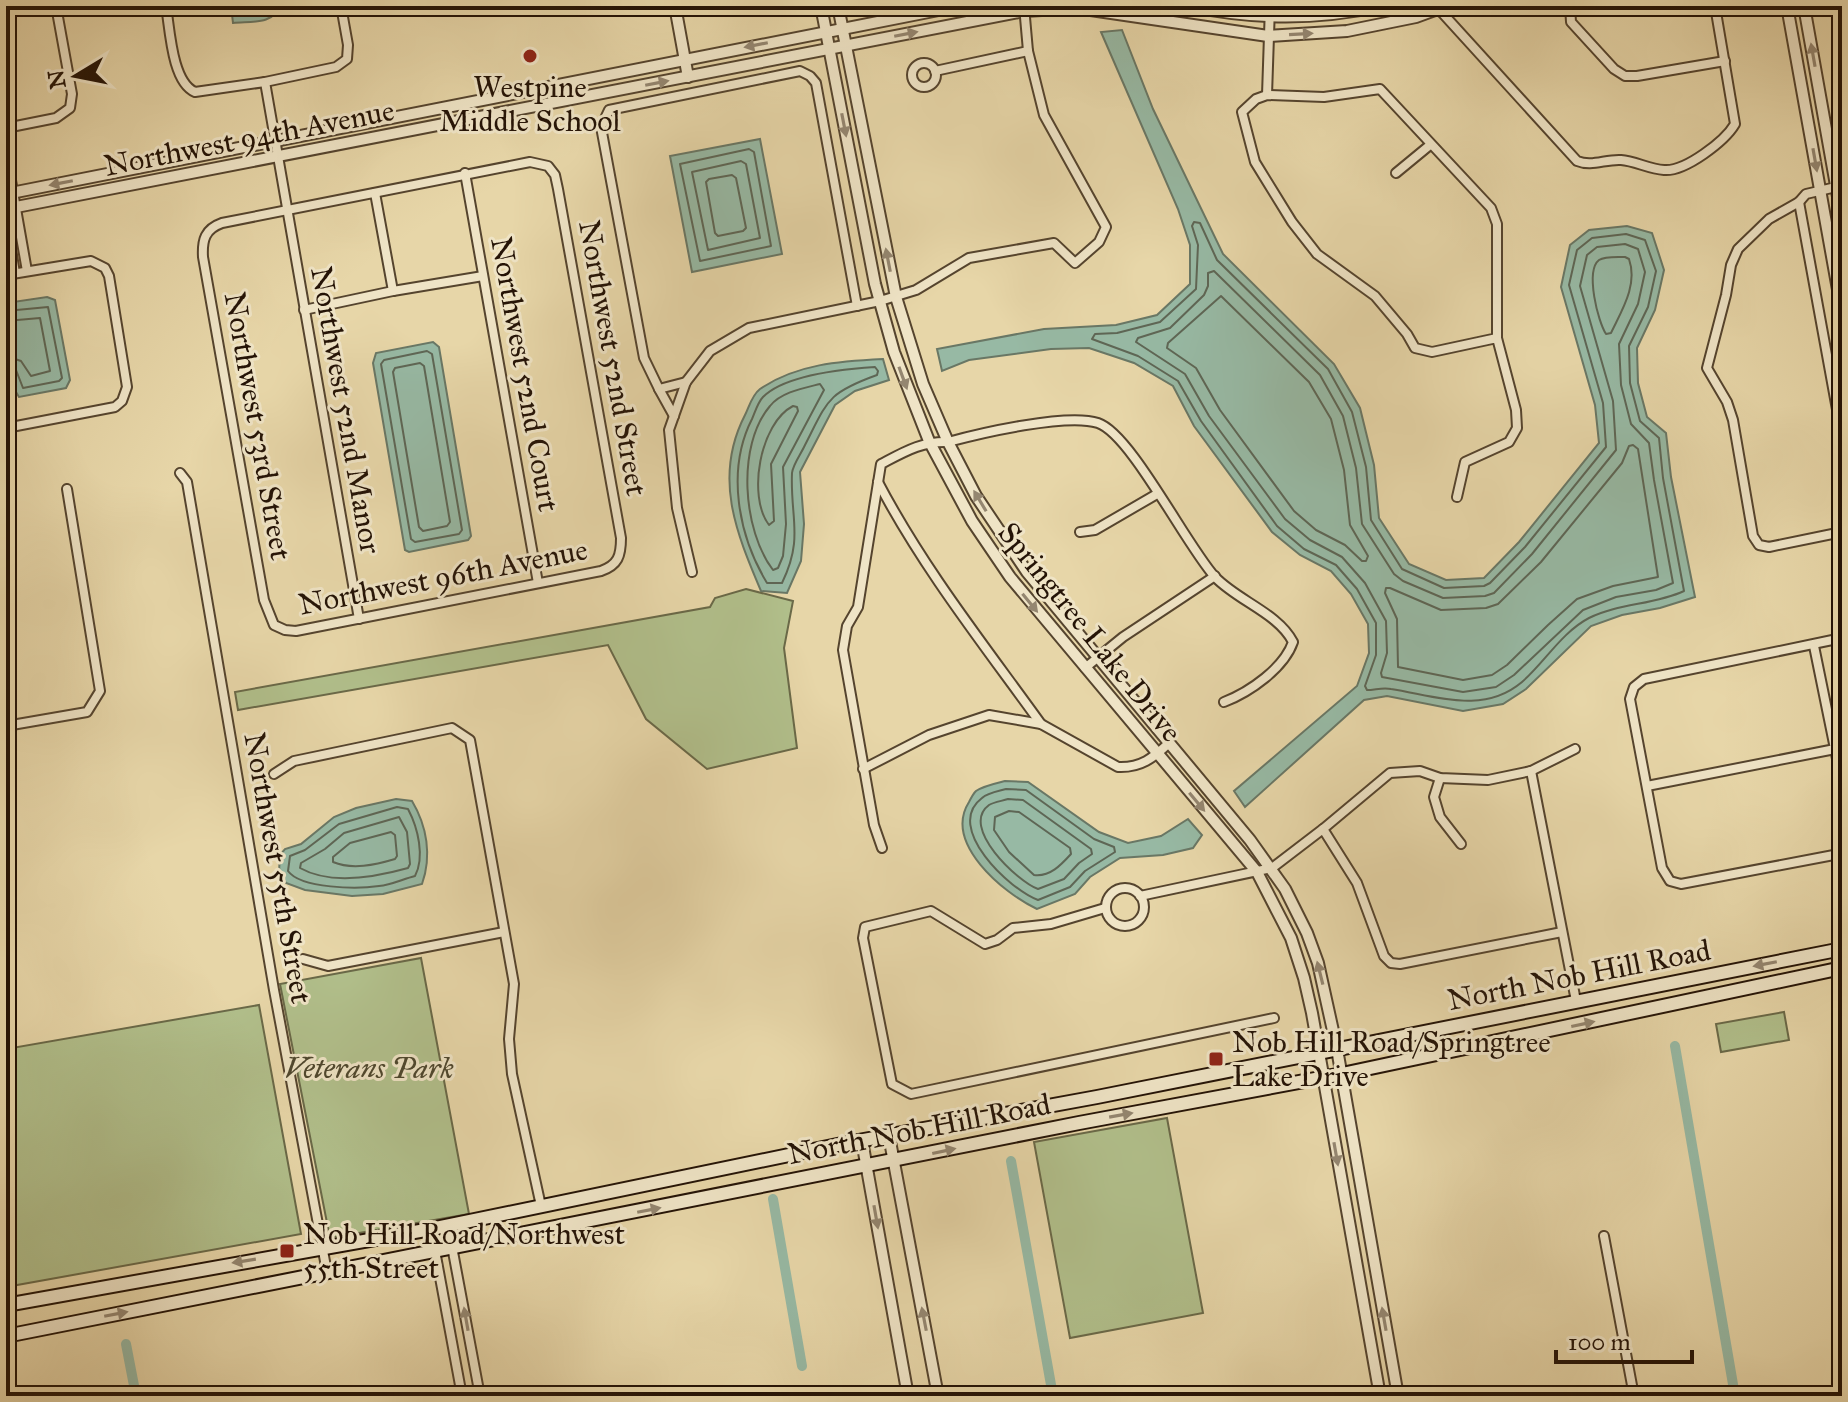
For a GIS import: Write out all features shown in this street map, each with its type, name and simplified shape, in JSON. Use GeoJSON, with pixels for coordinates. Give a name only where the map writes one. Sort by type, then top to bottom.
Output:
{"type":"FeatureCollection","features":[{"type":"Feature","properties":{"kind":"main road","name":"North Nob Hill Road"},"geometry":{"type":"LineString","coordinates":[[6,1305],[431,1229],[862,1141],[1842,949]]}},
{"type":"Feature","properties":{"kind":"main road","name":"North Nob Hill Road"},"geometry":{"type":"LineString","coordinates":[[6,1336],[1342,1074],[1842,968]]}},
{"type":"Feature","properties":{"kind":"street"},"geometry":{"type":"LineString","coordinates":[[6,128],[56,118],[70,108],[72,94],[56,6]]}},
{"type":"Feature","properties":{"kind":"street"},"geometry":{"type":"LineString","coordinates":[[166,6],[178,74],[187,89],[195,92],[336,67],[347,59],[348,45],[341,6]]}},
{"type":"Feature","properties":{"kind":"street"},"geometry":{"type":"LineString","coordinates":[[675,6],[688,77]]}},
{"type":"Feature","properties":{"kind":"street","name":"Springtree Lake Drive"},"geometry":{"type":"LineString","coordinates":[[821,6],[880,301],[898,363],[929,441],[956,493],[1000,564],[1257,872],[1282,917],[1298,957],[1312,1013],[1380,1396]]}},
{"type":"Feature","properties":{"kind":"street","name":"Springtree Lake Drive"},"geometry":{"type":"LineString","coordinates":[[838,6],[896,297],[923,384],[948,442],[976,496],[1010,548],[1272,868],[1301,918],[1312,946],[1337,1049],[1398,1396]]}},
{"type":"Feature","properties":{"kind":"street","name":"Northwest 94th Avenue"},"geometry":{"type":"LineString","coordinates":[[10,194],[275,139],[959,6]]}},
{"type":"Feature","properties":{"kind":"street"},"geometry":{"type":"LineString","coordinates":[[1161,18],[1163,6]]}},
{"type":"Feature","properties":{"kind":"street"},"geometry":{"type":"LineString","coordinates":[[1189,6],[1269,18],[1346,14],[1382,6]]}},
{"type":"Feature","properties":{"kind":"street"},"geometry":{"type":"LineString","coordinates":[[1267,95],[1270,6]]}},
{"type":"Feature","properties":{"kind":"street"},"geometry":{"type":"LineString","coordinates":[[1440,7],[1577,161],[1586,165],[1621,160],[1667,171],[1681,168],[1728,136],[1735,124],[1715,6]]}},
{"type":"Feature","properties":{"kind":"street"},"geometry":{"type":"LineString","coordinates":[[1787,6],[1842,312]]}},
{"type":"Feature","properties":{"kind":"street"},"geometry":{"type":"LineString","coordinates":[[1804,6],[1842,219]]}},
{"type":"Feature","properties":{"kind":"street","name":"Northwest 94th Avenue"},"geometry":{"type":"LineString","coordinates":[[11,208],[1024,9],[1077,8],[1268,36],[1347,31],[1416,17],[1440,7]]}},
{"type":"Feature","properties":{"kind":"street"},"geometry":{"type":"LineString","coordinates":[[1569,7],[1571,22],[1614,69],[1625,76],[1725,61]]}},
{"type":"Feature","properties":{"kind":"street"},"geometry":{"type":"LineString","coordinates":[[692,572],[677,508],[669,430],[686,382],[710,351],[749,328],[880,301],[916,290],[969,258],[1054,243],[1075,263],[1099,242],[1106,227],[1044,115],[1028,51],[1024,9]]}},
{"type":"Feature","properties":{"kind":"street"},"geometry":{"type":"LineString","coordinates":[[935,71],[1028,51]]}},
{"type":"Feature","properties":{"kind":"street"},"geometry":{"type":"LineString","coordinates":[[674,416],[644,358],[601,127],[609,110],[800,71],[810,76],[816,83],[857,306]]}},
{"type":"Feature","properties":{"kind":"street","name":"Northwest 52nd Manor"},"geometry":{"type":"LineString","coordinates":[[265,82],[359,619]]}},
{"type":"Feature","properties":{"kind":"street"},"geometry":{"type":"LineString","coordinates":[[1457,497],[1465,462],[1509,442],[1517,428],[1516,410],[1497,338],[1497,224],[1491,208],[1380,89],[1324,97],[1267,95],[1256,99],[1242,112],[1255,162],[1292,222],[1317,254],[1375,296],[1415,348],[1432,352],[1497,338]]}},
{"type":"Feature","properties":{"kind":"street"},"geometry":{"type":"LineString","coordinates":[[1396,173],[1430,145]]}},
{"type":"Feature","properties":{"kind":"street"},"geometry":{"type":"LineString","coordinates":[[6,152],[11,208],[27,271]]}},
{"type":"Feature","properties":{"kind":"street","name":"Northwest 52nd Street"},"geometry":{"type":"LineString","coordinates":[[465,173],[530,162],[548,166],[555,175],[621,538],[619,560]]}},
{"type":"Feature","properties":{"kind":"street"},"geometry":{"type":"LineString","coordinates":[[286,210],[465,173]]}},
{"type":"Feature","properties":{"kind":"street","name":"Northwest 52nd Court"},"geometry":{"type":"LineString","coordinates":[[465,173],[538,583]]}},
{"type":"Feature","properties":{"kind":"street"},"geometry":{"type":"LineString","coordinates":[[1836,187],[1806,194],[1799,202],[1769,219],[1738,249],[1731,265],[1707,368],[1727,402],[1753,536],[1759,545],[1769,547],[1842,532]]}},
{"type":"Feature","properties":{"kind":"street"},"geometry":{"type":"LineString","coordinates":[[375,193],[393,291]]}},
{"type":"Feature","properties":{"kind":"street"},"geometry":{"type":"LineString","coordinates":[[1799,202],[1842,437]]}},
{"type":"Feature","properties":{"kind":"street","name":"Northwest 53rd Street"},"geometry":{"type":"LineString","coordinates":[[274,625],[264,600],[203,244],[206,233],[222,223],[286,210]]}},
{"type":"Feature","properties":{"kind":"street"},"geometry":{"type":"LineString","coordinates":[[6,219],[11,274],[91,261],[105,268],[109,276],[127,387],[122,401],[115,407],[6,428]]}},
{"type":"Feature","properties":{"kind":"street"},"geometry":{"type":"LineString","coordinates":[[304,310],[483,276]]}},
{"type":"Feature","properties":{"kind":"street"},"geometry":{"type":"LineString","coordinates":[[659,389],[686,382]]}},
{"type":"Feature","properties":{"kind":"street"},"geometry":{"type":"LineString","coordinates":[[882,848],[874,825],[843,650],[847,626],[858,607],[881,464],[929,441],[948,442],[1070,420],[1101,424],[1127,447],[1215,576],[1239,598],[1287,630],[1293,642],[1288,657],[1240,696],[1224,702]]}},
{"type":"Feature","properties":{"kind":"street","name":"Northwest 55th Street"},"geometry":{"type":"LineString","coordinates":[[180,473],[187,482],[274,990],[327,1272]]}},
{"type":"Feature","properties":{"kind":"street"},"geometry":{"type":"LineString","coordinates":[[877,481],[903,530],[1041,724]]}},
{"type":"Feature","properties":{"kind":"street"},"geometry":{"type":"LineString","coordinates":[[6,726],[87,712],[100,691],[67,489]]}},
{"type":"Feature","properties":{"kind":"street"},"geometry":{"type":"LineString","coordinates":[[1080,532],[1095,530],[1157,494]]}},
{"type":"Feature","properties":{"kind":"street","name":"Northwest 96th Avenue"},"geometry":{"type":"LineString","coordinates":[[274,625],[296,631],[601,571],[611,568],[619,560]]}},
{"type":"Feature","properties":{"kind":"street"},"geometry":{"type":"LineString","coordinates":[[1085,668],[1123,637],[1215,576]]}},
{"type":"Feature","properties":{"kind":"street"},"geometry":{"type":"LineString","coordinates":[[1842,638],[1644,679],[1634,687],[1630,699],[1662,868],[1670,881],[1681,884],[1842,851]]}},
{"type":"Feature","properties":{"kind":"street"},"geometry":{"type":"LineString","coordinates":[[1814,646],[1842,783]]}},
{"type":"Feature","properties":{"kind":"street"},"geometry":{"type":"LineString","coordinates":[[863,769],[929,735],[989,715],[1041,724],[1118,767],[1132,768],[1169,743]]}},
{"type":"Feature","properties":{"kind":"street"},"geometry":{"type":"LineString","coordinates":[[274,774],[294,761],[452,728],[470,740],[514,984],[509,1039],[512,1074],[541,1206]]}},
{"type":"Feature","properties":{"kind":"street"},"geometry":{"type":"LineString","coordinates":[[1140,896],[1272,868],[1390,773],[1420,771],[1440,778],[1488,780],[1531,771],[1575,749]]}},
{"type":"Feature","properties":{"kind":"street"},"geometry":{"type":"LineString","coordinates":[[1647,786],[1835,749]]}},
{"type":"Feature","properties":{"kind":"street"},"geometry":{"type":"LineString","coordinates":[[1531,771],[1576,1001]]}},
{"type":"Feature","properties":{"kind":"street"},"geometry":{"type":"LineString","coordinates":[[1440,778],[1434,797],[1440,817],[1461,844]]}},
{"type":"Feature","properties":{"kind":"street"},"geometry":{"type":"LineString","coordinates":[[1323,829],[1357,883],[1384,956],[1391,963],[1400,964],[1562,932]]}},
{"type":"Feature","properties":{"kind":"street"},"geometry":{"type":"LineString","coordinates":[[1121,888],[1133,889],[1140,896],[1144,912],[1137,922],[1131,926],[1113,923],[1105,908],[1110,894],[1121,888]]}},
{"type":"Feature","properties":{"kind":"street"},"geometry":{"type":"LineString","coordinates":[[1105,908],[1051,924],[1013,928],[997,940],[985,944],[931,911],[865,927],[863,938],[892,1084],[911,1094],[1274,1018]]}},
{"type":"Feature","properties":{"kind":"street"},"geometry":{"type":"LineString","coordinates":[[303,959],[328,966],[504,932]]}},
{"type":"Feature","properties":{"kind":"street"},"geometry":{"type":"LineString","coordinates":[[889,1136],[938,1396]]}},
{"type":"Feature","properties":{"kind":"street"},"geometry":{"type":"LineString","coordinates":[[862,1141],[908,1396]]}},
{"type":"Feature","properties":{"kind":"street"},"geometry":{"type":"LineString","coordinates":[[1344,1197],[1361,1194]]}},
{"type":"Feature","properties":{"kind":"street"},"geometry":{"type":"LineString","coordinates":[[448,1225],[480,1396]]}},
{"type":"Feature","properties":{"kind":"street"},"geometry":{"type":"LineString","coordinates":[[431,1229],[462,1396]]}},
{"type":"Feature","properties":{"kind":"street"},"geometry":{"type":"LineString","coordinates":[[1604,1236],[1634,1396]]}},
{"type":"Feature","properties":{"kind":"street"},"geometry":{"type":"LineString","coordinates":[[1377,1376],[1394,1373]]}},
{"type":"Feature","properties":{"kind":"green space"},"geometry":{"type":"Polygon","coordinates":[[[746,589],[793,601],[784,648],[797,748],[707,769],[646,719],[608,645],[238,710],[235,692],[710,607],[715,598],[746,589]]]}},
{"type":"Feature","properties":{"kind":"green space","name":"Veterans Park"},"geometry":{"type":"Polygon","coordinates":[[[421,958],[469,1214],[330,1238],[280,984],[421,958]]]}},
{"type":"Feature","properties":{"kind":"green space"},"geometry":{"type":"Polygon","coordinates":[[[259,1005],[301,1234],[6,1287],[6,1049],[259,1005]]]}},
{"type":"Feature","properties":{"kind":"green space"},"geometry":{"type":"Polygon","coordinates":[[[1784,1012],[1789,1040],[1721,1052],[1716,1024],[1784,1012]]]}},
{"type":"Feature","properties":{"kind":"green space"},"geometry":{"type":"Polygon","coordinates":[[[1167,1118],[1203,1313],[1070,1338],[1034,1142],[1167,1118]]]}},
{"type":"Feature","properties":{"kind":"water"},"geometry":{"type":"Polygon","coordinates":[[[231,6],[278,6],[267,19],[233,23],[231,6]]]}},
{"type":"Feature","properties":{"kind":"water"},"geometry":{"type":"Polygon","coordinates":[[[1122,30],[1153,109],[1223,254],[1334,364],[1360,408],[1374,465],[1379,518],[1409,564],[1446,580],[1484,578],[1519,542],[1599,443],[1595,405],[1561,287],[1570,245],[1589,230],[1627,226],[1652,233],[1664,270],[1655,310],[1637,348],[1638,383],[1647,417],[1666,433],[1671,477],[1695,597],[1591,626],[1526,689],[1503,704],[1463,711],[1387,696],[1364,700],[1245,807],[1234,791],[1357,686],[1369,653],[1368,624],[1351,594],[1331,571],[1300,555],[1272,532],[1194,426],[1173,386],[1134,363],[1089,348],[1051,349],[969,360],[942,371],[937,349],[1044,329],[1116,325],[1157,315],[1190,284],[1190,245],[1178,209],[1101,32],[1122,30]]]}},
{"type":"Feature","properties":{"kind":"water"},"geometry":{"type":"Polygon","coordinates":[[[760,139],[782,254],[692,272],[670,156],[760,139]]]}},
{"type":"Feature","properties":{"kind":"water"},"geometry":{"type":"Polygon","coordinates":[[[47,297],[55,300],[70,380],[66,388],[19,397],[7,364],[6,303],[47,297]]]}},
{"type":"Feature","properties":{"kind":"water"},"geometry":{"type":"Polygon","coordinates":[[[433,342],[439,347],[471,536],[468,540],[409,552],[405,550],[373,363],[376,353],[433,342]]]}},
{"type":"Feature","properties":{"kind":"water"},"geometry":{"type":"Polygon","coordinates":[[[883,359],[889,380],[855,391],[835,405],[800,472],[804,524],[801,561],[787,593],[761,591],[743,547],[729,482],[735,438],[753,398],[760,389],[774,381],[804,369],[883,359]]]}},
{"type":"Feature","properties":{"kind":"water"},"geometry":{"type":"Polygon","coordinates":[[[1005,781],[1028,782],[1099,832],[1128,843],[1161,836],[1188,819],[1202,835],[1193,848],[1163,855],[1120,858],[1090,877],[1075,894],[1037,909],[1008,891],[980,865],[964,834],[963,818],[974,793],[1005,781]]]}},
{"type":"Feature","properties":{"kind":"water"},"geometry":{"type":"Polygon","coordinates":[[[396,799],[412,801],[421,821],[427,852],[422,884],[383,894],[352,896],[305,890],[286,883],[279,872],[280,855],[285,849],[301,844],[334,817],[356,808],[396,799]]]}},
{"type":"Feature","properties":{"kind":"waterway"},"geometry":{"type":"LineString","coordinates":[[1675,1046],[1735,1396]]}},
{"type":"Feature","properties":{"kind":"waterway"},"geometry":{"type":"LineString","coordinates":[[1011,1161],[1053,1396]]}},
{"type":"Feature","properties":{"kind":"waterway"},"geometry":{"type":"LineString","coordinates":[[773,1199],[802,1366]]}},
{"type":"Feature","properties":{"kind":"waterway"},"geometry":{"type":"LineString","coordinates":[[126,1344],[136,1396]]}},
{"type":"Feature","properties":{"kind":"place","name":"Westpine Middle School"},"geometry":{"type":"Point","coordinates":[530,56]}},
{"type":"Feature","properties":{"kind":"place","name":"Nob Hill Road/Springtree Lake Drive"},"geometry":{"type":"Point","coordinates":[1216,1059]}},
{"type":"Feature","properties":{"kind":"place","name":"Nob Hill Road/Northwest 55th Street"},"geometry":{"type":"Point","coordinates":[287,1251]}}]}
